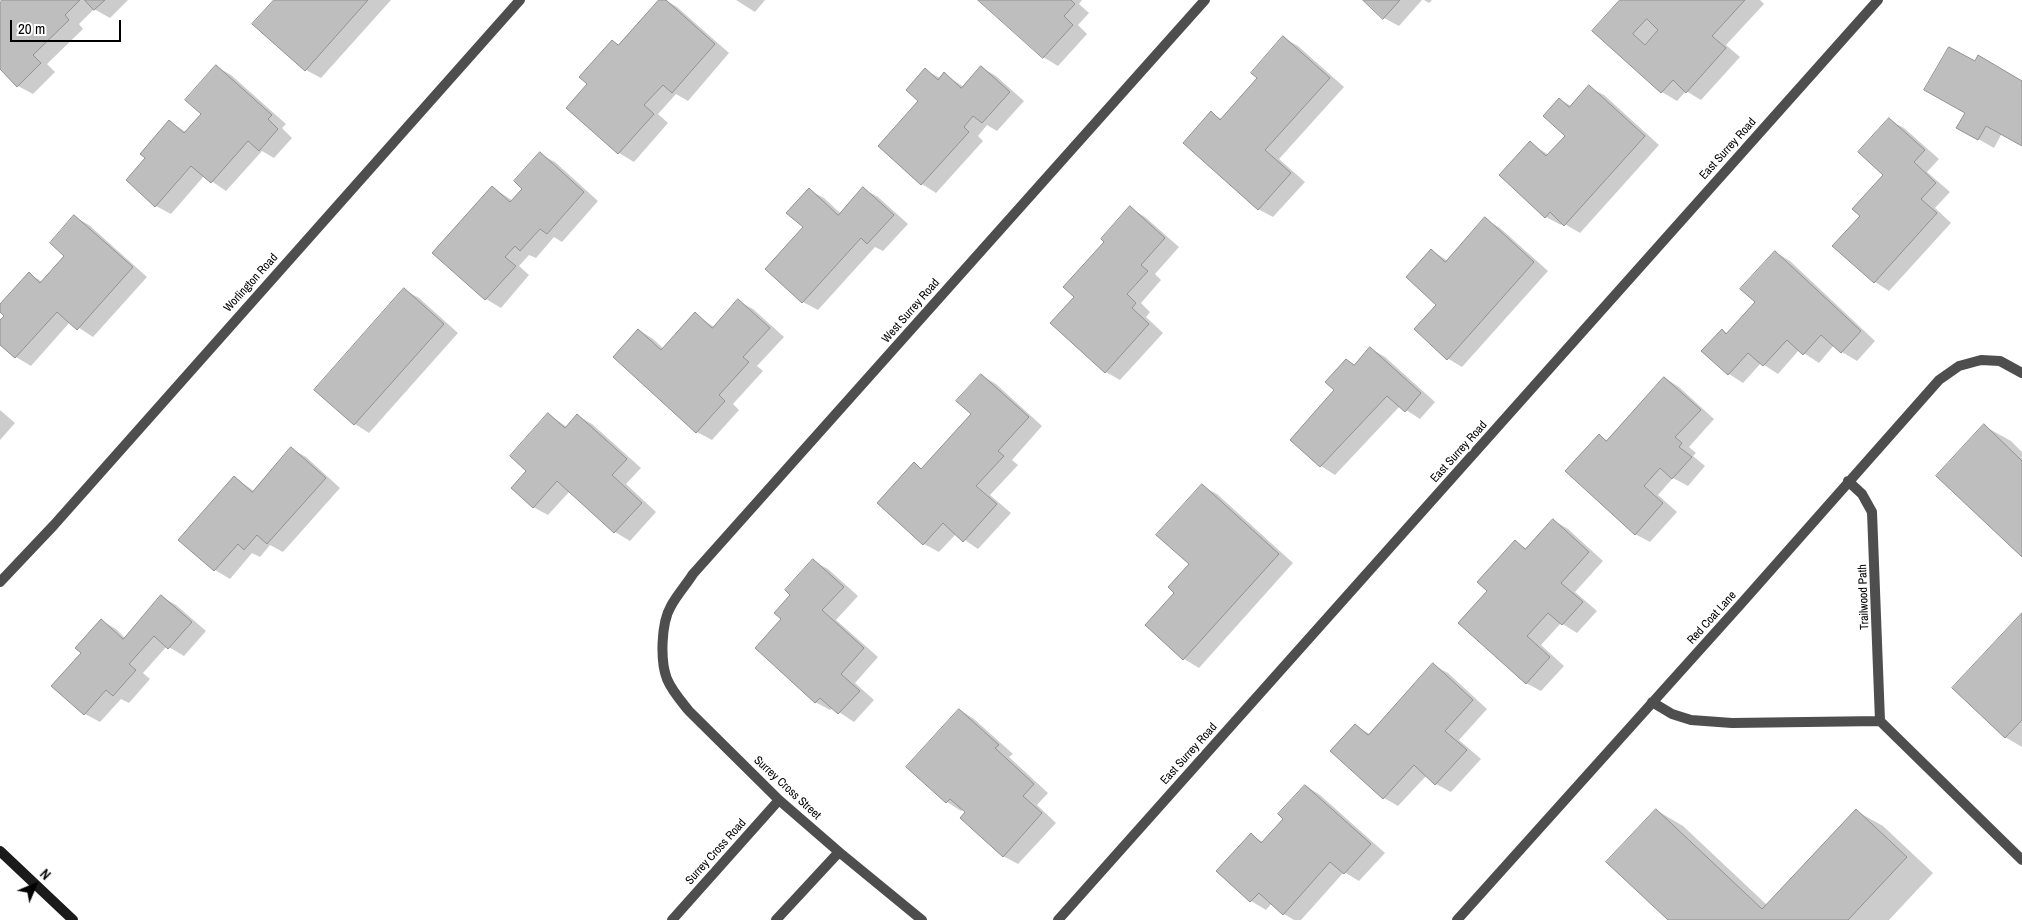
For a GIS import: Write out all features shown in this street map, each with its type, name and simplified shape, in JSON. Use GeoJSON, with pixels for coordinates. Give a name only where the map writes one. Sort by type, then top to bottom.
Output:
{"type":"FeatureCollection","features":[{"type":"Feature","properties":{"kind":"main road"},"geometry":{"type":"LineString","coordinates":[[0,851],[73,920]]}},
{"type":"Feature","properties":{"kind":"street","name":"Worlington Road"},"geometry":{"type":"LineString","coordinates":[[0,582],[54,525],[520,0]]}},
{"type":"Feature","properties":{"kind":"street","name":"West Surrey Road"},"geometry":{"type":"LineString","coordinates":[[663,652],[663,628],[670,608],[693,574],[1205,0]]}},
{"type":"Feature","properties":{"kind":"street","name":"East Surrey Road"},"geometry":{"type":"LineString","coordinates":[[1058,920],[1878,0]]}},
{"type":"Feature","properties":{"kind":"street","name":"Red Coat Lane"},"geometry":{"type":"LineString","coordinates":[[1457,920],[1940,380],[1959,366],[1981,360],[2000,361],[2022,373]]}},
{"type":"Feature","properties":{"kind":"street","name":"Trailwood Path"},"geometry":{"type":"LineString","coordinates":[[1848,481],[1862,494],[1872,512],[1880,721]]}},
{"type":"Feature","properties":{"kind":"street","name":"Surrey Cross Street"},"geometry":{"type":"LineString","coordinates":[[663,652],[666,678],[676,695],[689,711],[779,800],[922,920]]}},
{"type":"Feature","properties":{"kind":"street"},"geometry":{"type":"LineString","coordinates":[[1652,702],[1672,714],[1691,720],[1732,723],[1880,721],[2022,860]]}},
{"type":"Feature","properties":{"kind":"street","name":"Surrey Cross Road"},"geometry":{"type":"LineString","coordinates":[[672,920],[779,800]]}},
{"type":"Feature","properties":{"kind":"street"},"geometry":{"type":"LineString","coordinates":[[776,920],[839,852]]}},
{"type":"Feature","properties":{"kind":"building"},"geometry":{"type":"Polygon","coordinates":[[[2,0],[80,0],[65,15],[69,20],[33,55],[41,63],[17,87],[0,69],[0,2],[2,0]]]}},
{"type":"Feature","properties":{"kind":"building"},"geometry":{"type":"Polygon","coordinates":[[[85,0],[105,0],[94,10],[85,0]]]}},
{"type":"Feature","properties":{"kind":"building"},"geometry":{"type":"Polygon","coordinates":[[[274,0],[368,0],[305,71],[252,24],[274,0]]]}},
{"type":"Feature","properties":{"kind":"building"},"geometry":{"type":"Polygon","coordinates":[[[659,0],[666,0],[715,44],[672,93],[663,85],[644,105],[654,114],[618,154],[566,108],[587,84],[579,77],[612,40],[618,45],[659,0]]]}},
{"type":"Feature","properties":{"kind":"building"},"geometry":{"type":"Polygon","coordinates":[[[978,0],[1071,0],[1075,4],[1064,16],[1073,25],[1043,58],[978,0]]]}},
{"type":"Feature","properties":{"kind":"building"},"geometry":{"type":"Polygon","coordinates":[[[1363,0],[1400,0],[1383,19],[1363,0]]]}},
{"type":"Feature","properties":{"kind":"building"},"geometry":{"type":"Polygon","coordinates":[[[1620,0],[1745,0],[1712,36],[1726,48],[1686,93],[1673,80],[1661,93],[1592,31],[1620,0]],[[1647,19],[1633,34],[1645,45],[1658,30],[1647,19]]]}},
{"type":"Feature","properties":{"kind":"building"},"geometry":{"type":"Polygon","coordinates":[[[1283,36],[1330,78],[1265,150],[1291,173],[1258,210],[1183,143],[1211,111],[1220,120],[1257,78],[1251,73],[1283,36]]]}},
{"type":"Feature","properties":{"kind":"building"},"geometry":{"type":"Polygon","coordinates":[[[1949,47],[1975,61],[1978,55],[2022,81],[2022,146],[1986,126],[1978,140],[1956,128],[1965,113],[1924,90],[1949,47]]]}},
{"type":"Feature","properties":{"kind":"building"},"geometry":{"type":"Polygon","coordinates":[[[216,65],[272,115],[268,119],[278,129],[259,151],[248,141],[211,183],[191,166],[155,207],[126,180],[145,158],[140,154],[169,120],[184,133],[201,114],[185,100],[216,65]]]}},
{"type":"Feature","properties":{"kind":"building"},"geometry":{"type":"Polygon","coordinates":[[[981,66],[1010,92],[982,123],[973,116],[964,127],[969,132],[921,185],[878,146],[918,101],[906,90],[925,68],[938,80],[944,72],[961,88],[981,66]]]}},
{"type":"Feature","properties":{"kind":"building"},"geometry":{"type":"Polygon","coordinates":[[[1589,85],[1645,136],[1564,226],[1550,212],[1545,218],[1499,175],[1530,141],[1546,156],[1565,136],[1543,116],[1559,98],[1569,107],[1589,85]]]}},
{"type":"Feature","properties":{"kind":"building"},"geometry":{"type":"Polygon","coordinates":[[[1889,118],[1925,150],[1914,162],[1936,183],[1921,199],[1937,213],[1874,283],[1832,246],[1860,216],[1852,209],[1883,175],[1858,152],[1889,118]]]}},
{"type":"Feature","properties":{"kind":"building"},"geometry":{"type":"Polygon","coordinates":[[[540,152],[584,192],[547,234],[540,229],[520,251],[515,246],[505,257],[516,266],[485,300],[432,253],[492,186],[510,202],[522,189],[514,181],[540,152]]]}},
{"type":"Feature","properties":{"kind":"building"},"geometry":{"type":"Polygon","coordinates":[[[863,187],[894,215],[867,244],[861,238],[802,303],[765,269],[803,227],[786,213],[809,188],[838,215],[863,187]]]}},
{"type":"Feature","properties":{"kind":"building"},"geometry":{"type":"Polygon","coordinates":[[[1130,206],[1165,238],[1141,265],[1148,271],[1127,294],[1136,303],[1132,308],[1149,324],[1105,373],[1050,323],[1074,297],[1063,287],[1104,242],[1101,239],[1130,206]]]}},
{"type":"Feature","properties":{"kind":"building"},"geometry":{"type":"Polygon","coordinates":[[[74,215],[133,267],[77,330],[57,312],[15,358],[0,345],[0,320],[4,316],[0,312],[0,304],[29,272],[40,283],[64,256],[50,243],[74,215]]]}},
{"type":"Feature","properties":{"kind":"building"},"geometry":{"type":"Polygon","coordinates":[[[1485,217],[1534,262],[1447,360],[1414,329],[1436,305],[1406,277],[1431,249],[1445,262],[1485,217]]]}},
{"type":"Feature","properties":{"kind":"building"},"geometry":{"type":"Polygon","coordinates":[[[1775,251],[1861,331],[1841,353],[1821,335],[1803,355],[1787,340],[1763,366],[1748,353],[1728,375],[1701,351],[1722,329],[1726,334],[1755,302],[1740,289],[1775,251]]]}},
{"type":"Feature","properties":{"kind":"building"},"geometry":{"type":"Polygon","coordinates":[[[404,288],[444,324],[354,425],[314,390],[404,288]]]}},
{"type":"Feature","properties":{"kind":"building"},"geometry":{"type":"Polygon","coordinates":[[[738,299],[770,328],[743,357],[749,362],[719,395],[725,401],[696,433],[613,357],[638,329],[661,350],[695,312],[712,328],[738,299]]]}},
{"type":"Feature","properties":{"kind":"building"},"geometry":{"type":"Polygon","coordinates":[[[1370,347],[1421,393],[1405,412],[1387,396],[1320,467],[1290,440],[1334,390],[1325,382],[1346,359],[1354,365],[1370,347]]]}},
{"type":"Feature","properties":{"kind":"building"},"geometry":{"type":"Polygon","coordinates":[[[981,374],[1029,417],[998,451],[1004,456],[976,486],[997,504],[963,542],[943,523],[923,545],[877,503],[914,462],[921,469],[971,414],[956,401],[981,374]]]}},
{"type":"Feature","properties":{"kind":"building"},"geometry":{"type":"Polygon","coordinates":[[[1664,377],[1701,410],[1675,437],[1682,443],[1679,447],[1692,457],[1672,479],[1660,468],[1644,486],[1663,503],[1635,535],[1565,471],[1599,434],[1606,441],[1664,377]]]}},
{"type":"Feature","properties":{"kind":"building"},"geometry":{"type":"Polygon","coordinates":[[[548,413],[565,428],[577,414],[627,459],[612,475],[642,503],[614,533],[557,481],[533,508],[511,488],[526,471],[510,456],[548,413]]]}},
{"type":"Feature","properties":{"kind":"building"},"geometry":{"type":"Polygon","coordinates":[[[1984,424],[2022,461],[2022,557],[1936,476],[1984,424]]]}},
{"type":"Feature","properties":{"kind":"building"},"geometry":{"type":"Polygon","coordinates":[[[291,447],[326,478],[267,544],[257,535],[244,550],[238,544],[214,571],[178,540],[234,476],[252,492],[291,447]]]}},
{"type":"Feature","properties":{"kind":"building"},"geometry":{"type":"Polygon","coordinates":[[[1202,484],[1279,554],[1183,660],[1145,625],[1174,593],[1168,587],[1189,564],[1156,535],[1202,484]]]}},
{"type":"Feature","properties":{"kind":"building"},"geometry":{"type":"Polygon","coordinates":[[[1553,519],[1589,552],[1561,583],[1583,602],[1562,625],[1548,613],[1527,636],[1550,657],[1526,684],[1458,623],[1487,591],[1477,582],[1515,540],[1525,549],[1553,519]]]}},
{"type":"Feature","properties":{"kind":"building"},"geometry":{"type":"Polygon","coordinates":[[[813,559],[844,587],[822,610],[864,648],[841,674],[860,691],[838,714],[820,698],[815,703],[755,648],[781,619],[774,613],[790,595],[785,590],[813,559]]]}},
{"type":"Feature","properties":{"kind":"building"},"geometry":{"type":"Polygon","coordinates":[[[161,595],[192,622],[168,649],[154,636],[129,664],[136,670],[113,696],[106,690],[84,715],[51,686],[81,653],[75,648],[101,619],[123,639],[161,595]]]}},
{"type":"Feature","properties":{"kind":"building"},"geometry":{"type":"Polygon","coordinates":[[[2022,613],[2022,720],[2005,738],[1952,688],[2022,613]]]}},
{"type":"Feature","properties":{"kind":"building"},"geometry":{"type":"Polygon","coordinates":[[[1433,663],[1473,700],[1445,731],[1467,750],[1435,785],[1414,765],[1383,799],[1330,751],[1355,724],[1368,735],[1433,663]]]}},
{"type":"Feature","properties":{"kind":"building"},"geometry":{"type":"Polygon","coordinates":[[[959,709],[999,745],[995,748],[1034,784],[1023,796],[1042,813],[1003,857],[960,818],[965,812],[950,799],[946,803],[906,767],[959,709]]]}},
{"type":"Feature","properties":{"kind":"building"},"geometry":{"type":"Polygon","coordinates":[[[1305,785],[1371,844],[1344,874],[1330,862],[1283,915],[1259,893],[1250,902],[1216,871],[1251,833],[1261,843],[1283,819],[1278,814],[1305,785]]]}},
{"type":"Feature","properties":{"kind":"building"},"geometry":{"type":"Polygon","coordinates":[[[1656,809],[1762,909],[1856,809],[1907,857],[1848,920],[1668,920],[1606,862],[1656,809]]]}}]}
